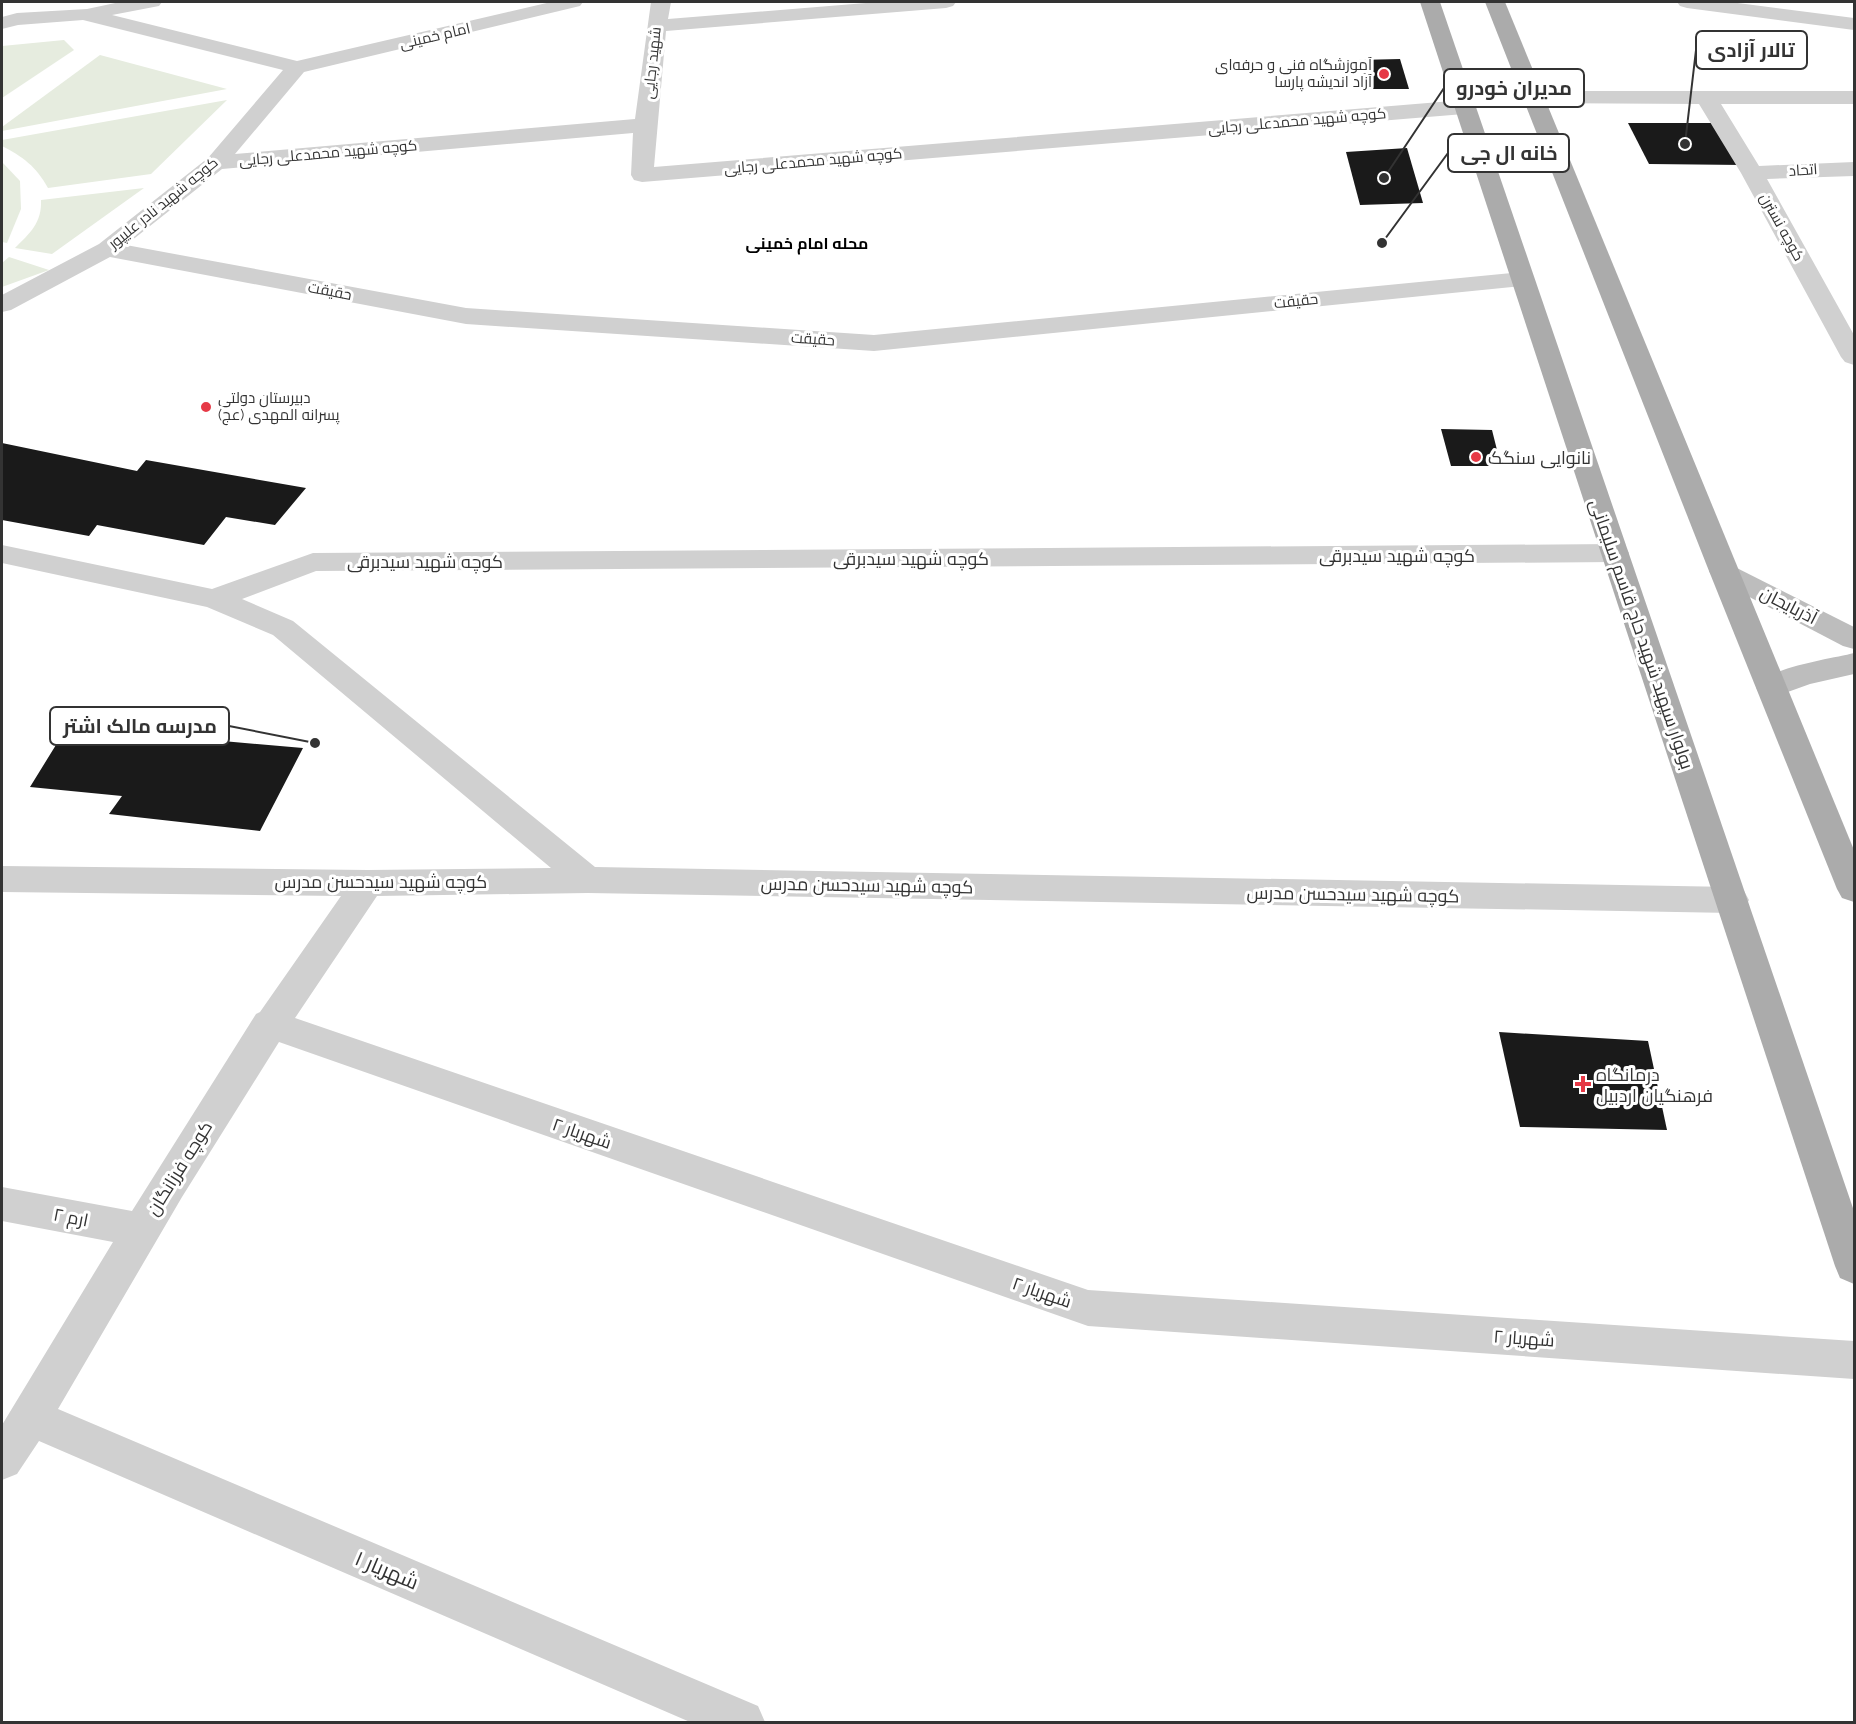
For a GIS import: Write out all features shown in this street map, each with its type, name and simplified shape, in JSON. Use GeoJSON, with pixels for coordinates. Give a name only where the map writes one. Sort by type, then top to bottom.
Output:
{"type":"FeatureCollection","features":[{"type":"Feature","properties":{"kind":"main road","name":"بولوار سپهبد شهید حاج قاسم سلیمانی"},"geometry":{"type":"LineString","coordinates":[[1430,2],[1854,1266]]}},
{"type":"Feature","properties":{"kind":"main road"},"geometry":{"type":"LineString","coordinates":[[1495,2],[1723,571],[1854,889]]}},
{"type":"Feature","properties":{"kind":"street"},"geometry":{"type":"LineString","coordinates":[[2,23],[17,19],[83,14],[152,2]]}},
{"type":"Feature","properties":{"kind":"street","name":"امام خمینی"},"geometry":{"type":"LineString","coordinates":[[297,67],[505,10],[573,2]]}},
{"type":"Feature","properties":{"kind":"street","name":"شهید رجایی"},"geometry":{"type":"LineString","coordinates":[[645,125],[656,26],[661,2]]}},
{"type":"Feature","properties":{"kind":"street"},"geometry":{"type":"LineString","coordinates":[[656,26],[946,2]]}},
{"type":"Feature","properties":{"kind":"street"},"geometry":{"type":"LineString","coordinates":[[1687,2],[1854,24]]}},
{"type":"Feature","properties":{"kind":"street"},"geometry":{"type":"LineString","coordinates":[[83,14],[297,67]]}},
{"type":"Feature","properties":{"kind":"street","name":"کوچه شهید نادر علیپور"},"geometry":{"type":"LineString","coordinates":[[2,305],[107,249],[216,164],[297,67]]}},
{"type":"Feature","properties":{"kind":"street"},"geometry":{"type":"LineString","coordinates":[[1535,98],[1854,97]]}},
{"type":"Feature","properties":{"kind":"street","name":"کوچه نسترن"},"geometry":{"type":"LineString","coordinates":[[1707,99],[1752,173],[1854,357]]}},
{"type":"Feature","properties":{"kind":"street","name":"کوچه شهید محمدعلی رجایی"},"geometry":{"type":"LineString","coordinates":[[216,164],[645,125],[642,175],[1464,107]]}},
{"type":"Feature","properties":{"kind":"street","name":"اتحاد"},"geometry":{"type":"LineString","coordinates":[[1752,173],[1854,169]]}},
{"type":"Feature","properties":{"kind":"street","name":"حقیقت"},"geometry":{"type":"LineString","coordinates":[[107,249],[466,316],[874,343],[1522,279]]}},
{"type":"Feature","properties":{"kind":"street","name":"کوچه شهید سیدبرقی"},"geometry":{"type":"LineString","coordinates":[[214,599],[313,562],[1615,553]]}},
{"type":"Feature","properties":{"kind":"street"},"geometry":{"type":"LineString","coordinates":[[2,554],[214,599],[283,628],[588,880]]}},
{"type":"Feature","properties":{"kind":"street","name":"آذربایجان"},"geometry":{"type":"LineString","coordinates":[[1723,571],[1854,639]]}},
{"type":"Feature","properties":{"kind":"street"},"geometry":{"type":"LineString","coordinates":[[1771,687],[1804,675],[1854,664]]}},
{"type":"Feature","properties":{"kind":"street","name":"کوچه شهید سیدحسن مدرس"},"geometry":{"type":"LineString","coordinates":[[2,879],[368,883],[588,880],[1732,900]]}},
{"type":"Feature","properties":{"kind":"street","name":"کوچه فرزانگان"},"geometry":{"type":"LineString","coordinates":[[2,1460],[31,1417],[141,1230],[269,1024],[368,883]]}},
{"type":"Feature","properties":{"kind":"street","name":"شهریار ۲"},"geometry":{"type":"LineString","coordinates":[[269,1024],[1088,1308],[1854,1360]]}},
{"type":"Feature","properties":{"kind":"street","name":"ارم ۲"},"geometry":{"type":"LineString","coordinates":[[2,1204],[141,1230]]}},
{"type":"Feature","properties":{"kind":"street","name":"شهریار ۱"},"geometry":{"type":"LineString","coordinates":[[31,1417],[742,1722]]}},
{"type":"Feature","properties":{"kind":"shaded area"},"geometry":{"type":"Polygon","coordinates":[[[64,40],[74,50],[2,98],[2,46],[64,40]]]}},
{"type":"Feature","properties":{"kind":"shaded area"},"geometry":{"type":"Polygon","coordinates":[[[100,55],[227,89],[2,131],[2,127],[100,55]]]}},
{"type":"Feature","properties":{"kind":"shaded area"},"geometry":{"type":"Polygon","coordinates":[[[227,100],[151,174],[48,188],[28,163],[2,146],[2,140],[227,100]]]}},
{"type":"Feature","properties":{"kind":"shaded area"},"geometry":{"type":"Polygon","coordinates":[[[2,162],[20,181],[21,209],[7,243],[2,242],[2,162]]]}},
{"type":"Feature","properties":{"kind":"shaded area"},"geometry":{"type":"Polygon","coordinates":[[[144,188],[52,254],[15,248],[37,221],[41,200],[144,188]]]}},
{"type":"Feature","properties":{"kind":"shaded area"},"geometry":{"type":"Polygon","coordinates":[[[9,257],[49,270],[2,287],[2,263],[9,257]]]}},
{"type":"Feature","properties":{"kind":"building","name":"آموزشگاه فنی و حرفه‌ای آزاد اندیشه پارسا"},"geometry":{"type":"Polygon","coordinates":[[[1400,59],[1409,89],[1368,89],[1358,60],[1400,59]]]}},
{"type":"Feature","properties":{"kind":"building"},"geometry":{"type":"Polygon","coordinates":[[[1628,123],[1721,123],[1743,165],[1649,164],[1628,123]]]}},
{"type":"Feature","properties":{"kind":"building"},"geometry":{"type":"Polygon","coordinates":[[[1407,148],[1423,203],[1360,205],[1346,152],[1407,148]]]}},
{"type":"Feature","properties":{"kind":"building"},"geometry":{"type":"Polygon","coordinates":[[[1441,429],[1492,430],[1501,466],[1451,466],[1441,429]]]}},
{"type":"Feature","properties":{"kind":"building"},"geometry":{"type":"Polygon","coordinates":[[[2,443],[137,471],[146,460],[306,488],[275,525],[226,517],[204,545],[97,525],[89,536],[2,520],[2,443]]]}},
{"type":"Feature","properties":{"kind":"building"},"geometry":{"type":"Polygon","coordinates":[[[80,706],[201,717],[189,738],[303,748],[260,831],[109,814],[122,796],[30,787],[80,706]]]}},
{"type":"Feature","properties":{"kind":"building","name":"درمانگاه فرهنگیان اردبیل"},"geometry":{"type":"Polygon","coordinates":[[[1499,1032],[1648,1041],[1667,1130],[1520,1127],[1499,1032]]]}},
{"type":"Feature","properties":{"kind":"place","name":"آموزشگاه فنی و حرفه‌ای آزاد اندیشه پارسا"},"geometry":{"type":"Point","coordinates":[1384,74]}},
{"type":"Feature","properties":{"kind":"place","name":"تالار آزادی"},"geometry":{"type":"Point","coordinates":[1685,144]}},
{"type":"Feature","properties":{"kind":"place","name":"مدیران خودرو"},"geometry":{"type":"Point","coordinates":[1384,178]}},
{"type":"Feature","properties":{"kind":"place","name":"خانه ال جی"},"geometry":{"type":"Point","coordinates":[1382,243]}},
{"type":"Feature","properties":{"kind":"place","name":"دبیرستان دولتی پسرانه المهدی (عج)"},"geometry":{"type":"Point","coordinates":[206,407]}},
{"type":"Feature","properties":{"kind":"place","name":"نانوایی سنگک"},"geometry":{"type":"Point","coordinates":[1476,457]}},
{"type":"Feature","properties":{"kind":"place","name":"مدرسه مالک اشتر"},"geometry":{"type":"Point","coordinates":[315,743]}},
{"type":"Feature","properties":{"kind":"place","name":"درمانگاه فرهنگیان اردبیل"},"geometry":{"type":"Point","coordinates":[1583,1084]}},
{"type":"Feature","properties":{"kind":"district","name":"محله امام خمینی"},"geometry":{"type":"Point","coordinates":[807,243]}}]}
